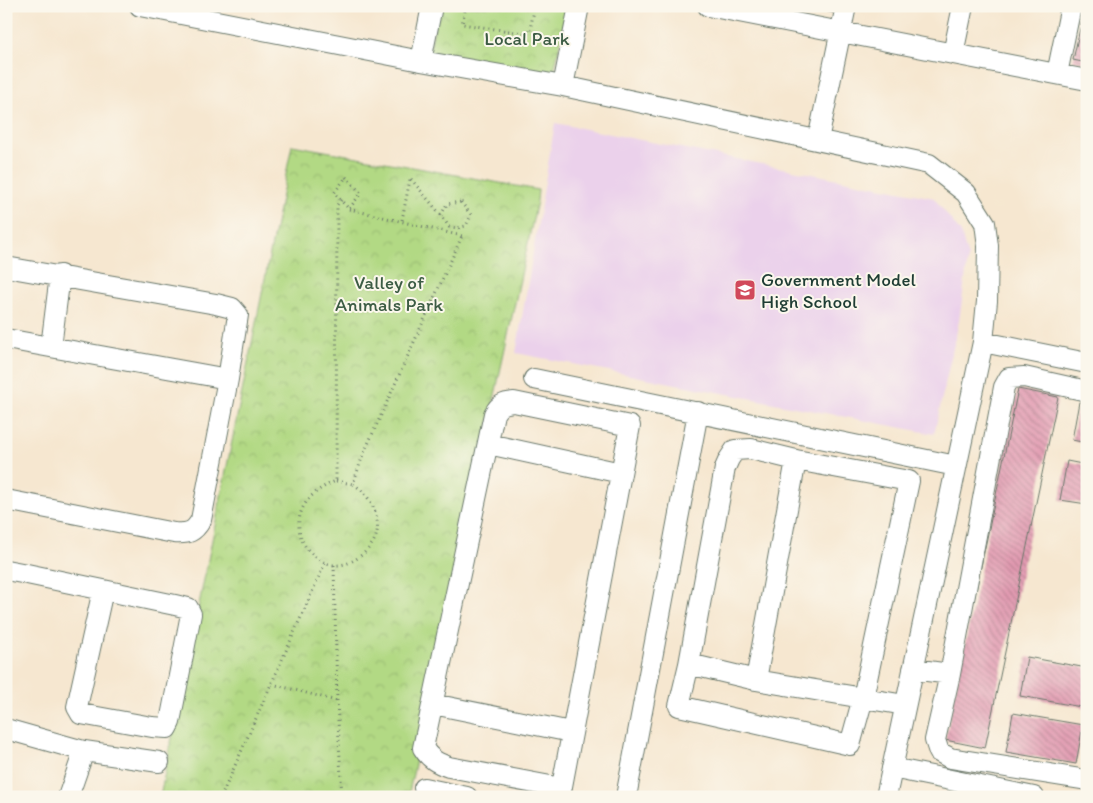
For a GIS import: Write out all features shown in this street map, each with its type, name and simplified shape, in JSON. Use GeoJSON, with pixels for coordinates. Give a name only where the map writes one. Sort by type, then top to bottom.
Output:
{"type":"FeatureCollection","features":[{"type":"Feature","properties":{"kind":"street"},"geometry":{"type":"LineString","coordinates":[[140,6],[422,61],[564,86],[929,164],[966,193],[985,223],[988,246],[987,301],[983,342],[886,797]]}},
{"type":"Feature","properties":{"kind":"street"},"geometry":{"type":"LineString","coordinates":[[422,61],[432,6]]}},
{"type":"Feature","properties":{"kind":"street"},"geometry":{"type":"LineString","coordinates":[[564,86],[579,6]]}},
{"type":"Feature","properties":{"kind":"street"},"geometry":{"type":"LineString","coordinates":[[818,140],[846,6]]}},
{"type":"Feature","properties":{"kind":"street"},"geometry":{"type":"LineString","coordinates":[[953,54],[963,6]]}},
{"type":"Feature","properties":{"kind":"street"},"geometry":{"type":"LineString","coordinates":[[1056,74],[1070,6]]}},
{"type":"Feature","properties":{"kind":"street"},"geometry":{"type":"LineString","coordinates":[[721,7],[1087,80]]}},
{"type":"Feature","properties":{"kind":"street"},"geometry":{"type":"LineString","coordinates":[[6,267],[216,304],[232,308],[238,315],[201,520],[195,530],[186,534],[174,533],[6,500]]}},
{"type":"Feature","properties":{"kind":"street"},"geometry":{"type":"LineString","coordinates":[[50,347],[60,275]]}},
{"type":"Feature","properties":{"kind":"street"},"geometry":{"type":"LineString","coordinates":[[6,339],[228,378]]}},
{"type":"Feature","properties":{"kind":"street"},"geometry":{"type":"LineString","coordinates":[[983,342],[1087,363]]}},
{"type":"Feature","properties":{"kind":"street"},"geometry":{"type":"LineString","coordinates":[[1087,391],[1024,377],[1009,378],[1004,387],[950,674],[935,740],[939,752],[950,758],[1087,780]]}},
{"type":"Feature","properties":{"kind":"street"},"geometry":{"type":"LineString","coordinates":[[534,379],[956,466]]}},
{"type":"Feature","properties":{"kind":"street"},"geometry":{"type":"LineString","coordinates":[[506,402],[514,402],[630,426],[621,473],[561,792],[449,767],[436,762],[428,756],[423,748],[494,414],[499,406],[506,402]]}},
{"type":"Feature","properties":{"kind":"street"},"geometry":{"type":"LineString","coordinates":[[626,797],[698,412]]}},
{"type":"Feature","properties":{"kind":"street"},"geometry":{"type":"LineString","coordinates":[[488,444],[621,473]]}},
{"type":"Feature","properties":{"kind":"street"},"geometry":{"type":"LineString","coordinates":[[751,449],[796,460],[909,481],[863,698],[850,745],[679,706],[689,664],[725,468],[729,459],[736,450],[751,449]]}},
{"type":"Feature","properties":{"kind":"street"},"geometry":{"type":"LineString","coordinates":[[756,680],[796,460]]}},
{"type":"Feature","properties":{"kind":"street"},"geometry":{"type":"LineString","coordinates":[[6,570],[104,590],[188,608],[190,614],[170,722],[167,728],[90,716],[78,712],[77,707],[104,590]]}},
{"type":"Feature","properties":{"kind":"street"},"geometry":{"type":"LineString","coordinates":[[689,664],[756,680],[905,705]]}},
{"type":"Feature","properties":{"kind":"street"},"geometry":{"type":"LineString","coordinates":[[913,669],[950,674]]}},
{"type":"Feature","properties":{"kind":"street"},"geometry":{"type":"LineString","coordinates":[[433,704],[571,732]]}},
{"type":"Feature","properties":{"kind":"street"},"geometry":{"type":"LineString","coordinates":[[6,729],[84,751],[159,762]]}},
{"type":"Feature","properties":{"kind":"street"},"geometry":{"type":"LineString","coordinates":[[68,797],[84,751]]}},
{"type":"Feature","properties":{"kind":"street"},"geometry":{"type":"LineString","coordinates":[[892,768],[993,793],[1034,797]]}},
{"type":"Feature","properties":{"kind":"street"},"geometry":{"type":"LineString","coordinates":[[424,788],[467,797]]}},
{"type":"Feature","properties":{"kind":"path"},"geometry":{"type":"LineString","coordinates":[[466,6],[462,24],[529,34],[535,6]]}},
{"type":"Feature","properties":{"kind":"path"},"geometry":{"type":"LineString","coordinates":[[349,209],[361,193],[346,177],[334,193],[349,209],[402,220],[462,236]]}},
{"type":"Feature","properties":{"kind":"path"},"geometry":{"type":"LineString","coordinates":[[402,220],[410,179],[449,227],[466,226],[471,215],[461,202],[447,204],[441,216]]}},
{"type":"Feature","properties":{"kind":"path"},"geometry":{"type":"LineString","coordinates":[[336,481],[337,205],[341,200]]}},
{"type":"Feature","properties":{"kind":"path"},"geometry":{"type":"LineString","coordinates":[[447,232],[449,227]]}},
{"type":"Feature","properties":{"kind":"path"},"geometry":{"type":"LineString","coordinates":[[457,228],[462,236]]}},
{"type":"Feature","properties":{"kind":"path"},"geometry":{"type":"LineString","coordinates":[[353,484],[366,447],[462,236]]}},
{"type":"Feature","properties":{"kind":"path"},"geometry":{"type":"LineString","coordinates":[[336,481],[353,484],[364,492],[372,504],[377,522],[376,537],[368,548],[354,560],[334,566],[315,557],[307,549],[300,534],[299,520],[308,500],[324,486],[336,481]]}},
{"type":"Feature","properties":{"kind":"path"},"geometry":{"type":"LineString","coordinates":[[221,797],[325,563]]}},
{"type":"Feature","properties":{"kind":"path"},"geometry":{"type":"LineString","coordinates":[[334,566],[337,701],[342,797]]}},
{"type":"Feature","properties":{"kind":"path"},"geometry":{"type":"LineString","coordinates":[[272,684],[337,701]]}},
{"type":"Feature","properties":{"kind":"shaded area","name":"Government Model High School"},"geometry":{"type":"Polygon","coordinates":[[[555,123],[934,198],[961,233],[968,258],[959,321],[934,434],[516,353],[555,123]]]}},
{"type":"Feature","properties":{"kind":"green space","name":"Local Park"},"geometry":{"type":"Polygon","coordinates":[[[439,6],[568,6],[553,76],[429,53],[439,6]]]}},
{"type":"Feature","properties":{"kind":"green space","name":"Valley of Animals Park"},"geometry":{"type":"Polygon","coordinates":[[[292,145],[538,190],[537,201],[408,797],[160,797],[292,145]]]}},
{"type":"Feature","properties":{"kind":"building"},"geometry":{"type":"Polygon","coordinates":[[[804,6],[834,6],[833,13],[804,6]]]}},
{"type":"Feature","properties":{"kind":"building"},"geometry":{"type":"Polygon","coordinates":[[[1085,6],[1087,6],[1087,63],[1073,60],[1085,6]]]}},
{"type":"Feature","properties":{"kind":"building"},"geometry":{"type":"Polygon","coordinates":[[[1018,389],[1058,397],[985,748],[945,740],[1018,389]]]}},
{"type":"Feature","properties":{"kind":"building"},"geometry":{"type":"Polygon","coordinates":[[[1079,402],[1087,403],[1087,443],[1072,440],[1079,402]]]}},
{"type":"Feature","properties":{"kind":"building"},"geometry":{"type":"Polygon","coordinates":[[[1067,461],[1087,465],[1087,504],[1060,500],[1067,461]]]}},
{"type":"Feature","properties":{"kind":"building"},"geometry":{"type":"Polygon","coordinates":[[[1027,657],[1087,668],[1087,708],[1020,696],[1027,657]]]}},
{"type":"Feature","properties":{"kind":"building"},"geometry":{"type":"Polygon","coordinates":[[[1013,713],[1083,725],[1076,764],[1006,752],[1013,713]]]}},
{"type":"Feature","properties":{"kind":"place","name":"Government Model High School"},"geometry":{"type":"Point","coordinates":[745,290]}}]}
